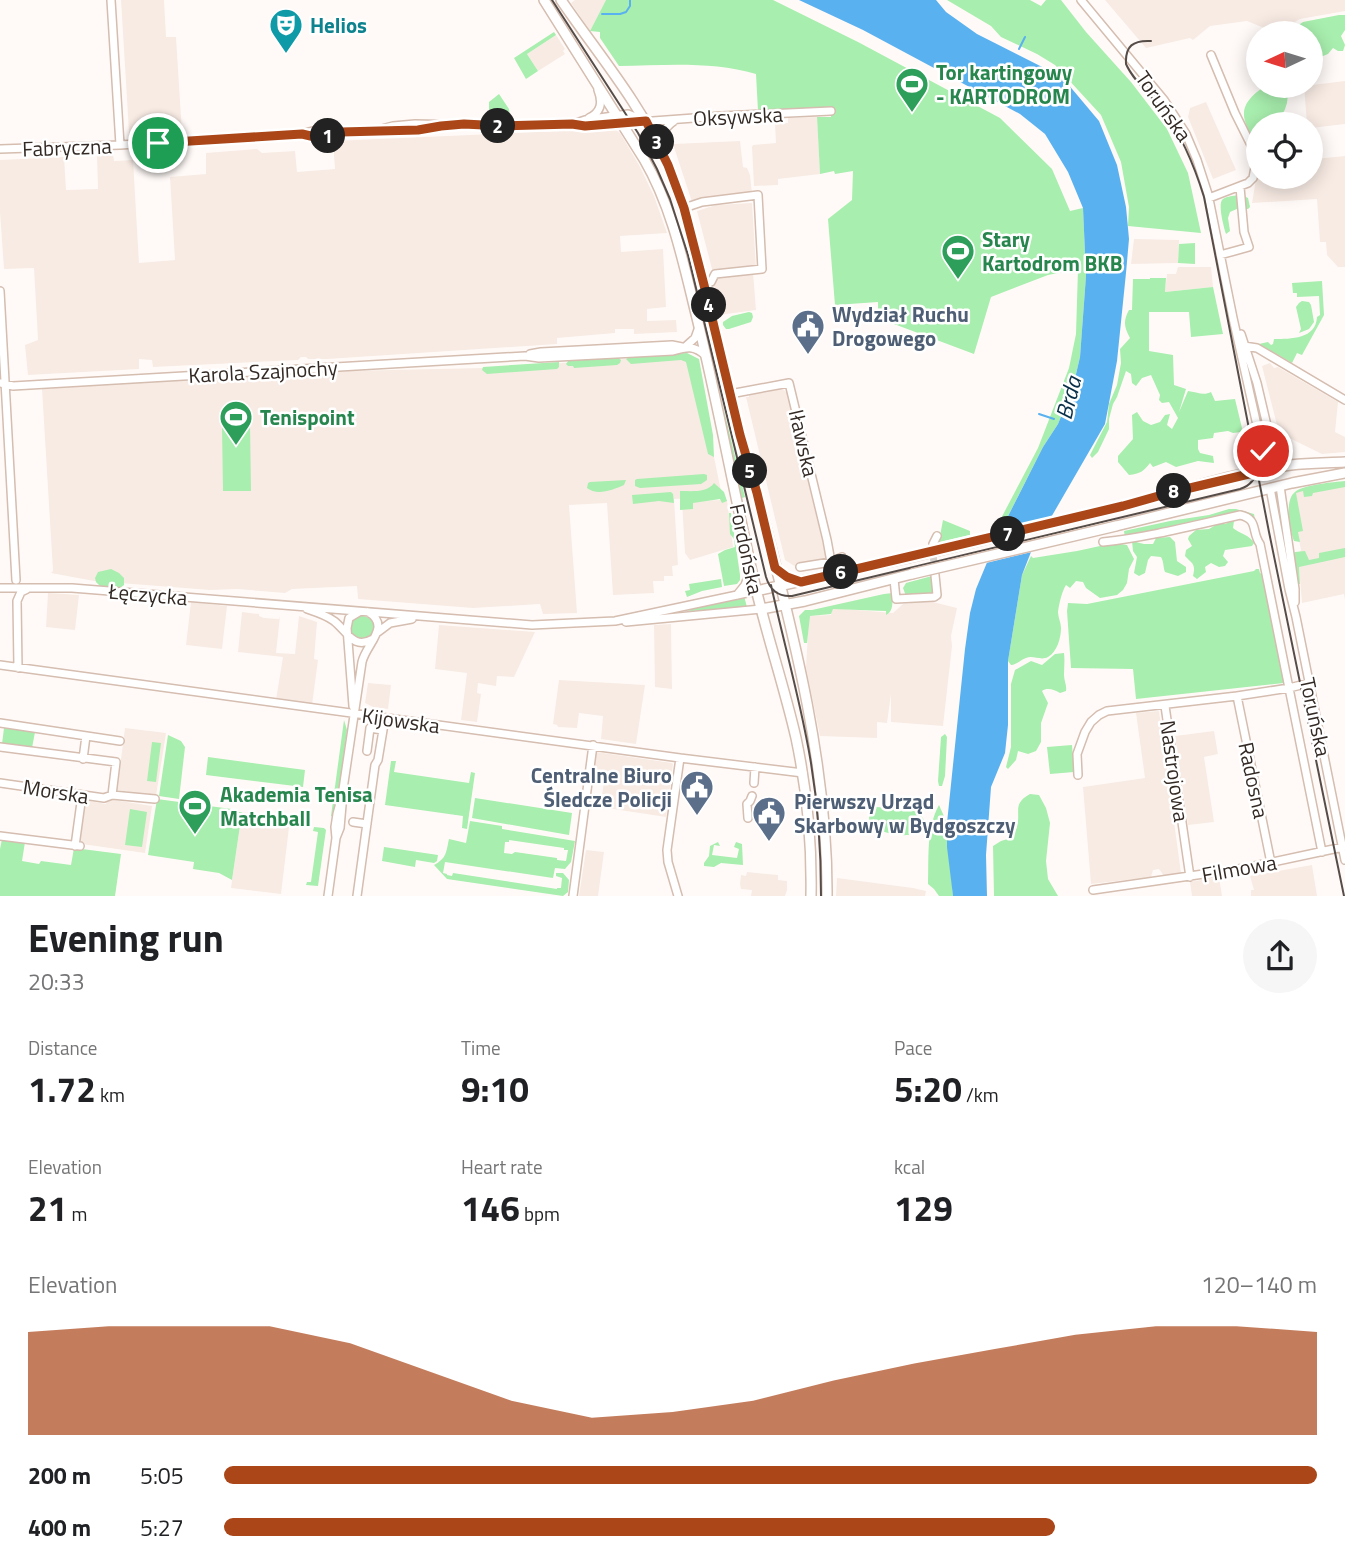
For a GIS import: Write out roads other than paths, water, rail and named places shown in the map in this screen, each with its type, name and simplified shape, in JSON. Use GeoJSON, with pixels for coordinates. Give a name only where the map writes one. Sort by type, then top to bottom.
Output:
{"type":"FeatureCollection","features":[{"type":"Feature","properties":{"kind":"main road","name":"Fordońska"},"geometry":{"type":"LineString","coordinates":[[544,0],[649,167],[671,217],[706,356],[756,591],[803,773],[810,831],[811,896]]}},
{"type":"Feature","properties":{"kind":"main road","name":"Fordońska"},"geometry":{"type":"LineString","coordinates":[[561,0],[646,121],[684,208],[804,691],[822,797],[827,896]]}},
{"type":"Feature","properties":{"kind":"main road"},"geometry":{"type":"LineString","coordinates":[[756,591],[908,558],[1253,473],[1293,465],[1345,462]]}},
{"type":"Feature","properties":{"kind":"main road","name":"Toruńska"},"geometry":{"type":"LineString","coordinates":[[1272,469],[1275,487]]}},
{"type":"Feature","properties":{"kind":"main road"},"geometry":{"type":"LineString","coordinates":[[761,609],[785,606],[1275,487],[1345,473]]}},
{"type":"Feature","properties":{"kind":"main road"},"geometry":{"type":"LineString","coordinates":[[775,568],[787,577],[801,582]]}},
{"type":"Feature","properties":{"kind":"main road"},"geometry":{"type":"LineString","coordinates":[[790,629],[794,610],[800,602]]}},
{"type":"Feature","properties":{"kind":"street"},"geometry":{"type":"LineString","coordinates":[[111,0],[120,145]]}},
{"type":"Feature","properties":{"kind":"street","name":"Toruńska"},"geometry":{"type":"LineString","coordinates":[[1082,0],[1175,116],[1190,142],[1209,198],[1264,453],[1272,469]]}},
{"type":"Feature","properties":{"kind":"street"},"geometry":{"type":"LineString","coordinates":[[1209,198],[1248,183],[1253,177],[1256,162],[1255,153],[1211,55]]}},
{"type":"Feature","properties":{"kind":"street"},"geometry":{"type":"LineString","coordinates":[[585,120],[597,113],[601,102],[589,71]]}},
{"type":"Feature","properties":{"kind":"street","name":"Oksywska"},"geometry":{"type":"LineString","coordinates":[[622,123],[630,115],[646,121],[831,111]]}},
{"type":"Feature","properties":{"kind":"street"},"geometry":{"type":"LineString","coordinates":[[661,151],[664,132],[669,124],[678,119]]}},
{"type":"Feature","properties":{"kind":"street","name":"Fabryczna"},"geometry":{"type":"LineString","coordinates":[[572,124],[585,120],[622,123]]}},
{"type":"Feature","properties":{"kind":"street","name":"Fabryczna"},"geometry":{"type":"LineString","coordinates":[[0,149],[302,134],[315,137],[341,132],[418,130],[464,124],[585,126],[622,123]]}},
{"type":"Feature","properties":{"kind":"street"},"geometry":{"type":"LineString","coordinates":[[1220,255],[1249,247],[1244,232],[1240,187]]}},
{"type":"Feature","properties":{"kind":"street"},"geometry":{"type":"LineString","coordinates":[[684,208],[702,202],[758,195],[762,270],[715,274],[711,282],[704,285]]}},
{"type":"Feature","properties":{"kind":"street"},"geometry":{"type":"LineString","coordinates":[[0,291],[15,584],[18,591],[18,668]]}},
{"type":"Feature","properties":{"kind":"street"},"geometry":{"type":"LineString","coordinates":[[683,347],[695,338],[699,326]]}},
{"type":"Feature","properties":{"kind":"street","name":"Karola Szajnochy"},"geometry":{"type":"LineString","coordinates":[[3,383],[13,386],[672,345],[701,352],[706,356]]}},
{"type":"Feature","properties":{"kind":"street"},"geometry":{"type":"LineString","coordinates":[[1242,346],[1256,348],[1345,400]]}},
{"type":"Feature","properties":{"kind":"street","name":"Toruńska"},"geometry":{"type":"LineString","coordinates":[[1242,346],[1257,383],[1274,453],[1272,469]]}},
{"type":"Feature","properties":{"kind":"street","name":"Iławska"},"geometry":{"type":"LineString","coordinates":[[730,394],[789,383],[831,562]]}},
{"type":"Feature","properties":{"kind":"street"},"geometry":{"type":"LineString","coordinates":[[1253,473],[1264,453]]}},
{"type":"Feature","properties":{"kind":"street"},"geometry":{"type":"LineString","coordinates":[[1274,453],[1293,465]]}},
{"type":"Feature","properties":{"kind":"street","name":"Toruńska"},"geometry":{"type":"LineString","coordinates":[[1275,487],[1295,589],[1296,617],[1345,859]]}},
{"type":"Feature","properties":{"kind":"street"},"geometry":{"type":"LineString","coordinates":[[1104,541],[1163,533],[1240,515],[1249,518],[1260,544],[1322,852]]}},
{"type":"Feature","properties":{"kind":"street"},"geometry":{"type":"LineString","coordinates":[[933,544],[937,536]]}},
{"type":"Feature","properties":{"kind":"street"},"geometry":{"type":"LineString","coordinates":[[800,567],[831,562],[842,557]]}},
{"type":"Feature","properties":{"kind":"street"},"geometry":{"type":"LineString","coordinates":[[736,595],[742,590],[751,569]]}},
{"type":"Feature","properties":{"kind":"street"},"geometry":{"type":"LineString","coordinates":[[894,579],[896,599],[914,599],[937,595],[935,575]]}},
{"type":"Feature","properties":{"kind":"street","name":"Łęczycka"},"geometry":{"type":"LineString","coordinates":[[0,590],[15,584],[33,588],[72,587],[409,617],[532,625],[631,622],[761,609]]}},
{"type":"Feature","properties":{"kind":"street"},"geometry":{"type":"LineString","coordinates":[[18,599],[23,591],[33,588]]}},
{"type":"Feature","properties":{"kind":"street"},"geometry":{"type":"LineString","coordinates":[[0,590],[18,599]]}},
{"type":"Feature","properties":{"kind":"street","name":"Łęczycka"},"geometry":{"type":"LineString","coordinates":[[615,621],[756,591]]}},
{"type":"Feature","properties":{"kind":"street","name":"Łęczycka"},"geometry":{"type":"LineString","coordinates":[[296,606],[334,621],[353,640],[361,643],[365,643],[390,623],[409,617]]}},
{"type":"Feature","properties":{"kind":"street"},"geometry":{"type":"LineString","coordinates":[[328,896],[364,656],[375,636],[378,622],[374,616],[365,612],[353,614],[347,623],[354,713]]}},
{"type":"Feature","properties":{"kind":"street","name":"Kijowska"},"geometry":{"type":"LineString","coordinates":[[0,665],[803,773]]}},
{"type":"Feature","properties":{"kind":"street","name":"Nastrojowa"},"geometry":{"type":"LineString","coordinates":[[1190,877],[1165,706],[1309,683]]}},
{"type":"Feature","properties":{"kind":"street","name":"Radosna"},"geometry":{"type":"LineString","coordinates":[[1237,696],[1271,863]]}},
{"type":"Feature","properties":{"kind":"street"},"geometry":{"type":"LineString","coordinates":[[1078,775],[1077,754],[1085,732],[1099,715],[1107,711],[1165,706]]}},
{"type":"Feature","properties":{"kind":"street"},"geometry":{"type":"LineString","coordinates":[[357,896],[385,718]]}},
{"type":"Feature","properties":{"kind":"street"},"geometry":{"type":"LineString","coordinates":[[0,723],[120,741]]}},
{"type":"Feature","properties":{"kind":"street"},"geometry":{"type":"LineString","coordinates":[[366,751],[370,728],[382,730]]}},
{"type":"Feature","properties":{"kind":"street"},"geometry":{"type":"LineString","coordinates":[[0,747],[83,759],[86,736]]}},
{"type":"Feature","properties":{"kind":"street"},"geometry":{"type":"LineString","coordinates":[[573,896],[593,745]]}},
{"type":"Feature","properties":{"kind":"street"},"geometry":{"type":"LineString","coordinates":[[678,896],[667,850],[680,758]]}},
{"type":"Feature","properties":{"kind":"street","name":"Morska"},"geometry":{"type":"LineString","coordinates":[[83,759],[116,762],[111,795]]}},
{"type":"Feature","properties":{"kind":"street"},"geometry":{"type":"LineString","coordinates":[[754,783],[755,767]]}},
{"type":"Feature","properties":{"kind":"street","name":"Morska"},"geometry":{"type":"LineString","coordinates":[[0,783],[104,798],[111,795],[155,799]]}},
{"type":"Feature","properties":{"kind":"street"},"geometry":{"type":"LineString","coordinates":[[0,836],[78,846],[82,795]]}},
{"type":"Feature","properties":{"kind":"street"},"geometry":{"type":"LineString","coordinates":[[748,818],[747,804],[752,796]]}},
{"type":"Feature","properties":{"kind":"street"},"geometry":{"type":"LineString","coordinates":[[353,822],[367,824]]}},
{"type":"Feature","properties":{"kind":"street","name":"Filmowa"},"geometry":{"type":"LineString","coordinates":[[1093,890],[1190,877],[1343,847]]}},
{"type":"Feature","properties":{"kind":"water"},"geometry":{"type":"Polygon","coordinates":[[[799,0],[936,0],[946,12],[977,34],[1062,77],[1099,121],[1117,165],[1126,207],[1129,239],[1126,273],[1117,361],[1105,424],[1031,552],[1022,575],[1008,661],[1005,753],[991,787],[986,855],[987,896],[953,896],[947,847],[947,823],[970,613],[976,589],[998,536],[1043,447],[1058,424],[1073,387],[1080,357],[1086,276],[1083,208],[1068,172],[1045,134],[1020,114],[863,30],[799,0]]]}},
{"type":"Feature","properties":{"kind":"waterway"},"geometry":{"type":"LineString","coordinates":[[602,14],[626,12],[630,0]]}},
{"type":"Feature","properties":{"kind":"waterway"},"geometry":{"type":"LineString","coordinates":[[1019,49],[1025,37]]}},
{"type":"Feature","properties":{"kind":"waterway","name":"Brda"},"geometry":{"type":"LineString","coordinates":[[1039,414],[1054,419]]}},
{"type":"Feature","properties":{"kind":"tunnel"},"geometry":{"type":"LineString","coordinates":[[933,544],[934,571]]}},
{"type":"Feature","properties":{"kind":"tram line"},"geometry":{"type":"LineString","coordinates":[[552,0],[638,133],[670,199],[688,255],[766,577],[775,592],[792,596],[1240,489],[1253,479],[1256,462]]}},
{"type":"Feature","properties":{"kind":"tram line"},"geometry":{"type":"LineString","coordinates":[[1151,41],[1131,45],[1126,64],[1177,131],[1204,197],[1344,896]]}},
{"type":"Feature","properties":{"kind":"tram line"},"geometry":{"type":"LineString","coordinates":[[771,585],[810,756],[818,816],[821,896]]}},
{"type":"Feature","properties":{"kind":"place","name":"Helios"},"geometry":{"type":"Point","coordinates":[286,55]}},
{"type":"Feature","properties":{"kind":"place","name":"Tor kartingowy - KARTODROM"},"geometry":{"type":"Point","coordinates":[912,114]}},
{"type":"Feature","properties":{"kind":"place","name":"Stary Kartodrom BKB"},"geometry":{"type":"Point","coordinates":[958,281]}},
{"type":"Feature","properties":{"kind":"place","name":"Wydział Ruchu Drogowego"},"geometry":{"type":"Point","coordinates":[808,356]}},
{"type":"Feature","properties":{"kind":"place","name":"Tenispoint"},"geometry":{"type":"Point","coordinates":[236,447]}},
{"type":"Feature","properties":{"kind":"place","name":"Centralne Biuro Śledcze Policji"},"geometry":{"type":"Point","coordinates":[697,817]}},
{"type":"Feature","properties":{"kind":"place","name":"Akademia Tenisa Matchball"},"geometry":{"type":"Point","coordinates":[195,836]}},
{"type":"Feature","properties":{"kind":"place","name":"Pierwszy Urząd Skarbowy w Bydgoszczy"},"geometry":{"type":"Point","coordinates":[769,843]}}]}
